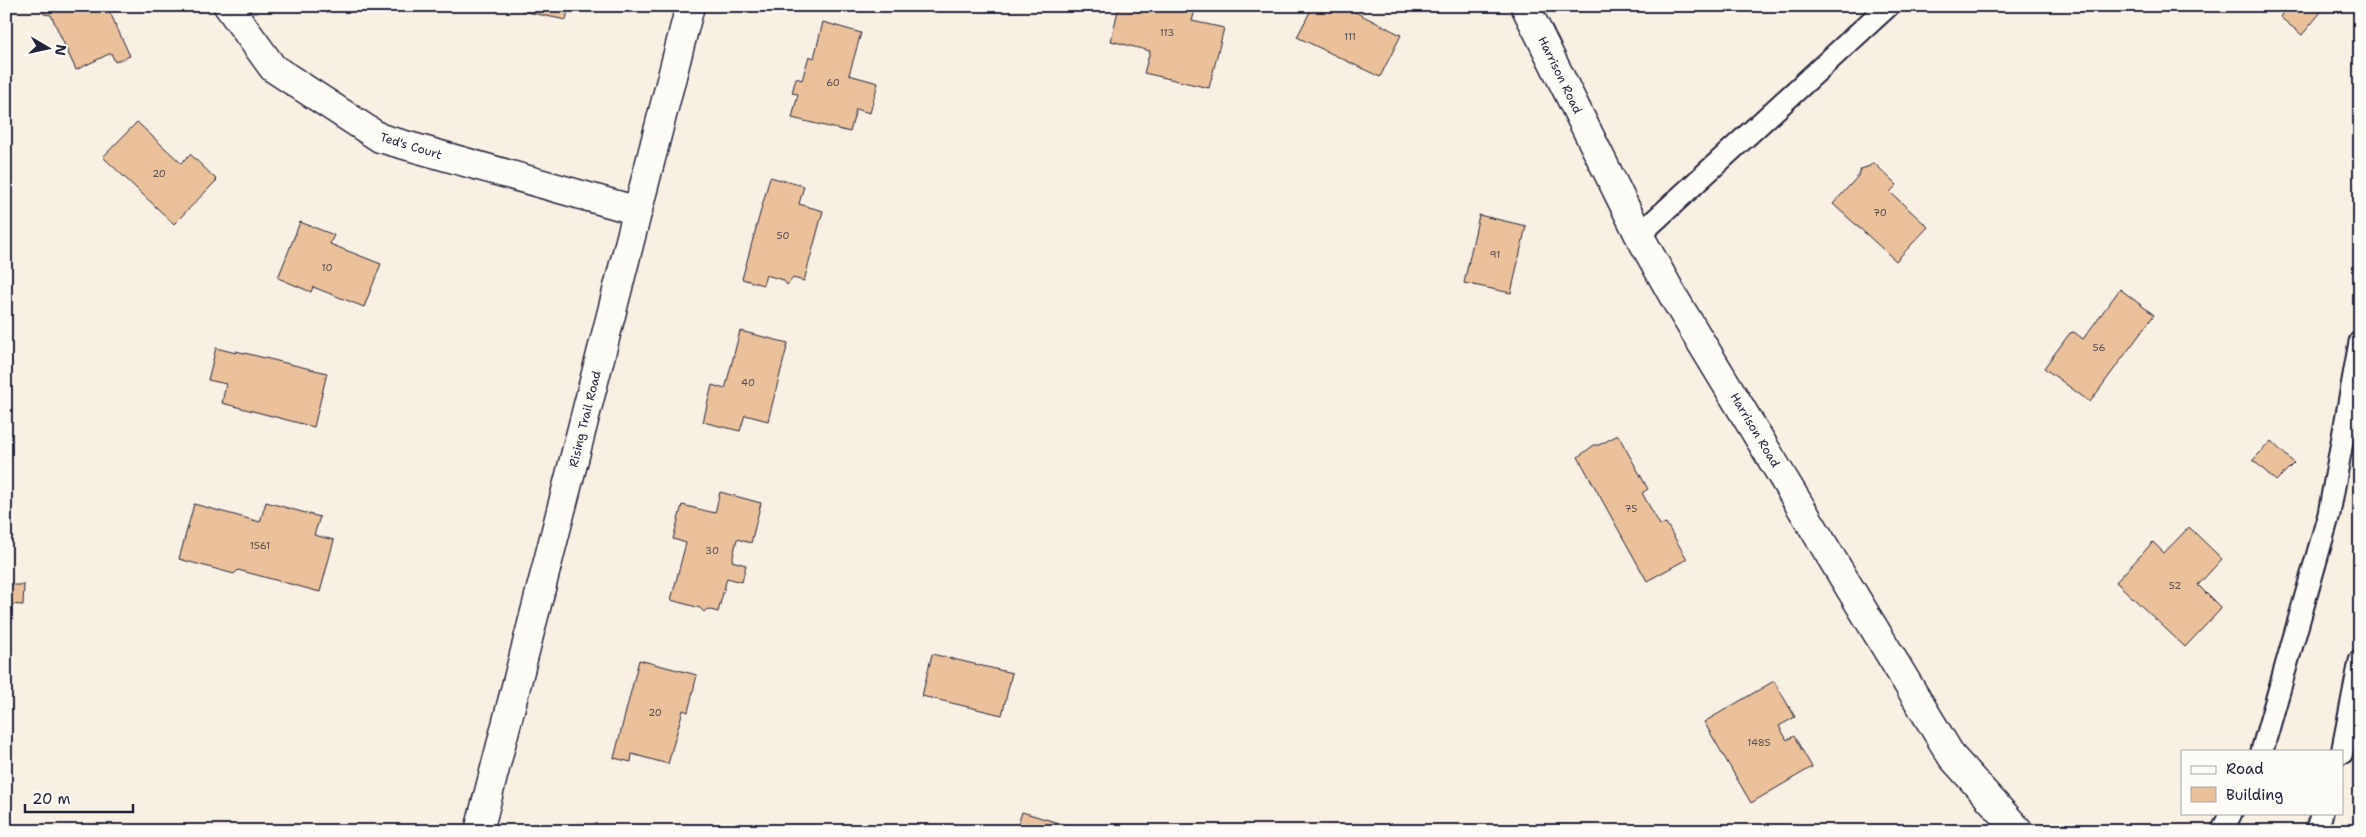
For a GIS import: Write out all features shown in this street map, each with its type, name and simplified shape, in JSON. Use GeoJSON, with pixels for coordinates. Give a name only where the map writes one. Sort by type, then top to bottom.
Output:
{"type":"FeatureCollection","features":[{"type":"Feature","properties":{"kind":"street","name":"Ted's Court"},"geometry":{"type":"LineString","coordinates":[[228,6],[273,68],[380,138],[638,211]]}},
{"type":"Feature","properties":{"kind":"street","name":"Rising Trail Road"},"geometry":{"type":"LineString","coordinates":[[479,831],[690,6]]}},
{"type":"Feature","properties":{"kind":"street","name":"Harrison Road"},"geometry":{"type":"LineString","coordinates":[[1525,6],[1639,235],[1682,309],[1952,757],[2019,831]]}},
{"type":"Feature","properties":{"kind":"lane"},"geometry":{"type":"LineString","coordinates":[[1639,235],[1888,6]]}},
{"type":"Feature","properties":{"kind":"lane"},"geometry":{"type":"LineString","coordinates":[[2262,750],[2329,514],[2360,342]]}},
{"type":"Feature","properties":{"kind":"lane"},"geometry":{"type":"LineString","coordinates":[[2343,750],[2360,661]]}},
{"type":"Feature","properties":{"kind":"lane"},"geometry":{"type":"LineString","coordinates":[[2222,831],[2230,814]]}},
{"type":"Feature","properties":{"kind":"lane"},"geometry":{"type":"LineString","coordinates":[[2316,831],[2322,814]]}},
{"type":"Feature","properties":{"kind":"building"},"geometry":{"type":"Polygon","coordinates":[[[40,6],[107,6],[130,56],[115,62],[111,53],[76,70],[51,15],[44,14],[40,6]]]}},
{"type":"Feature","properties":{"kind":"building"},"geometry":{"type":"Polygon","coordinates":[[[522,6],[569,6],[566,20],[522,11],[522,6]]]}},
{"type":"Feature","properties":{"kind":"building"},"geometry":{"type":"Polygon","coordinates":[[[1119,6],[1196,6],[1192,21],[1224,28],[1209,88],[1144,73],[1150,51],[1111,41],[1119,6]]]}},
{"type":"Feature","properties":{"kind":"building"},"geometry":{"type":"Polygon","coordinates":[[[1313,6],[1343,6],[1401,35],[1380,77],[1297,37],[1313,6]]]}},
{"type":"Feature","properties":{"kind":"building"},"geometry":{"type":"Polygon","coordinates":[[[2287,6],[2326,6],[2302,35],[2280,17],[2287,6]]]}},
{"type":"Feature","properties":{"kind":"building"},"geometry":{"type":"Polygon","coordinates":[[[823,22],[861,33],[849,75],[878,83],[870,113],[856,109],[850,132],[792,118],[798,94],[792,93],[796,78],[802,80],[809,56],[814,58],[823,22]]]}},
{"type":"Feature","properties":{"kind":"building"},"geometry":{"type":"Polygon","coordinates":[[[137,122],[181,163],[190,154],[217,180],[174,224],[103,157],[137,122]]]}},
{"type":"Feature","properties":{"kind":"building"},"geometry":{"type":"Polygon","coordinates":[[[1873,162],[1897,185],[1890,192],[1928,227],[1896,261],[1833,204],[1859,175],[1861,169],[1870,166],[1873,162]]]}},
{"type":"Feature","properties":{"kind":"building"},"geometry":{"type":"Polygon","coordinates":[[[770,177],[804,186],[799,204],[823,211],[804,281],[793,278],[787,285],[783,280],[766,275],[763,285],[742,279],[770,177]]]}},
{"type":"Feature","properties":{"kind":"building"},"geometry":{"type":"Polygon","coordinates":[[[1479,215],[1526,226],[1511,293],[1464,283],[1479,215]]]}},
{"type":"Feature","properties":{"kind":"building"},"geometry":{"type":"Polygon","coordinates":[[[300,222],[334,235],[330,244],[381,264],[364,307],[313,287],[311,292],[278,278],[300,222]]]}},
{"type":"Feature","properties":{"kind":"building"},"geometry":{"type":"Polygon","coordinates":[[[2120,289],[2154,315],[2090,402],[2044,368],[2070,333],[2074,332],[2083,339],[2120,289]]]}},
{"type":"Feature","properties":{"kind":"building"},"geometry":{"type":"Polygon","coordinates":[[[740,331],[788,343],[768,421],[745,415],[740,431],[703,422],[712,385],[725,389],[740,331]]]}},
{"type":"Feature","properties":{"kind":"building"},"geometry":{"type":"Polygon","coordinates":[[[216,348],[327,373],[314,427],[222,403],[226,384],[208,380],[216,348]]]}},
{"type":"Feature","properties":{"kind":"building"},"geometry":{"type":"Polygon","coordinates":[[[1618,435],[1648,489],[1642,493],[1660,525],[1666,523],[1687,559],[1647,581],[1578,457],[1594,445],[1599,445],[1618,435]]]}},
{"type":"Feature","properties":{"kind":"building"},"geometry":{"type":"Polygon","coordinates":[[[2271,441],[2294,463],[2276,481],[2253,460],[2271,441]]]}},
{"type":"Feature","properties":{"kind":"building"},"geometry":{"type":"Polygon","coordinates":[[[720,492],[761,503],[751,543],[737,539],[732,561],[746,565],[742,582],[727,578],[718,612],[707,609],[704,612],[700,608],[671,600],[686,543],[673,539],[682,505],[715,513],[720,492]]]}},
{"type":"Feature","properties":{"kind":"building"},"geometry":{"type":"Polygon","coordinates":[[[266,502],[320,517],[314,535],[334,540],[320,592],[238,570],[234,574],[179,559],[194,504],[260,522],[266,502]]]}},
{"type":"Feature","properties":{"kind":"building"},"geometry":{"type":"Polygon","coordinates":[[[2189,527],[2222,559],[2198,585],[2220,607],[2220,610],[2185,647],[2116,582],[2153,542],[2164,553],[2189,527]]]}},
{"type":"Feature","properties":{"kind":"building"},"geometry":{"type":"Polygon","coordinates":[[[7,585],[24,585],[23,605],[7,604],[7,585]]]}},
{"type":"Feature","properties":{"kind":"building"},"geometry":{"type":"Polygon","coordinates":[[[932,654],[1012,673],[1002,715],[922,696],[932,654]]]}},
{"type":"Feature","properties":{"kind":"building"},"geometry":{"type":"Polygon","coordinates":[[[639,660],[697,675],[688,712],[683,710],[668,764],[632,754],[631,762],[614,758],[639,660]]]}},
{"type":"Feature","properties":{"kind":"building"},"geometry":{"type":"Polygon","coordinates":[[[1774,681],[1795,717],[1779,726],[1787,740],[1794,736],[1812,767],[1751,803],[1704,722],[1774,681]]]}},
{"type":"Feature","properties":{"kind":"building"},"geometry":{"type":"Polygon","coordinates":[[[1022,812],[1086,831],[1016,831],[1022,812]]]}}]}
